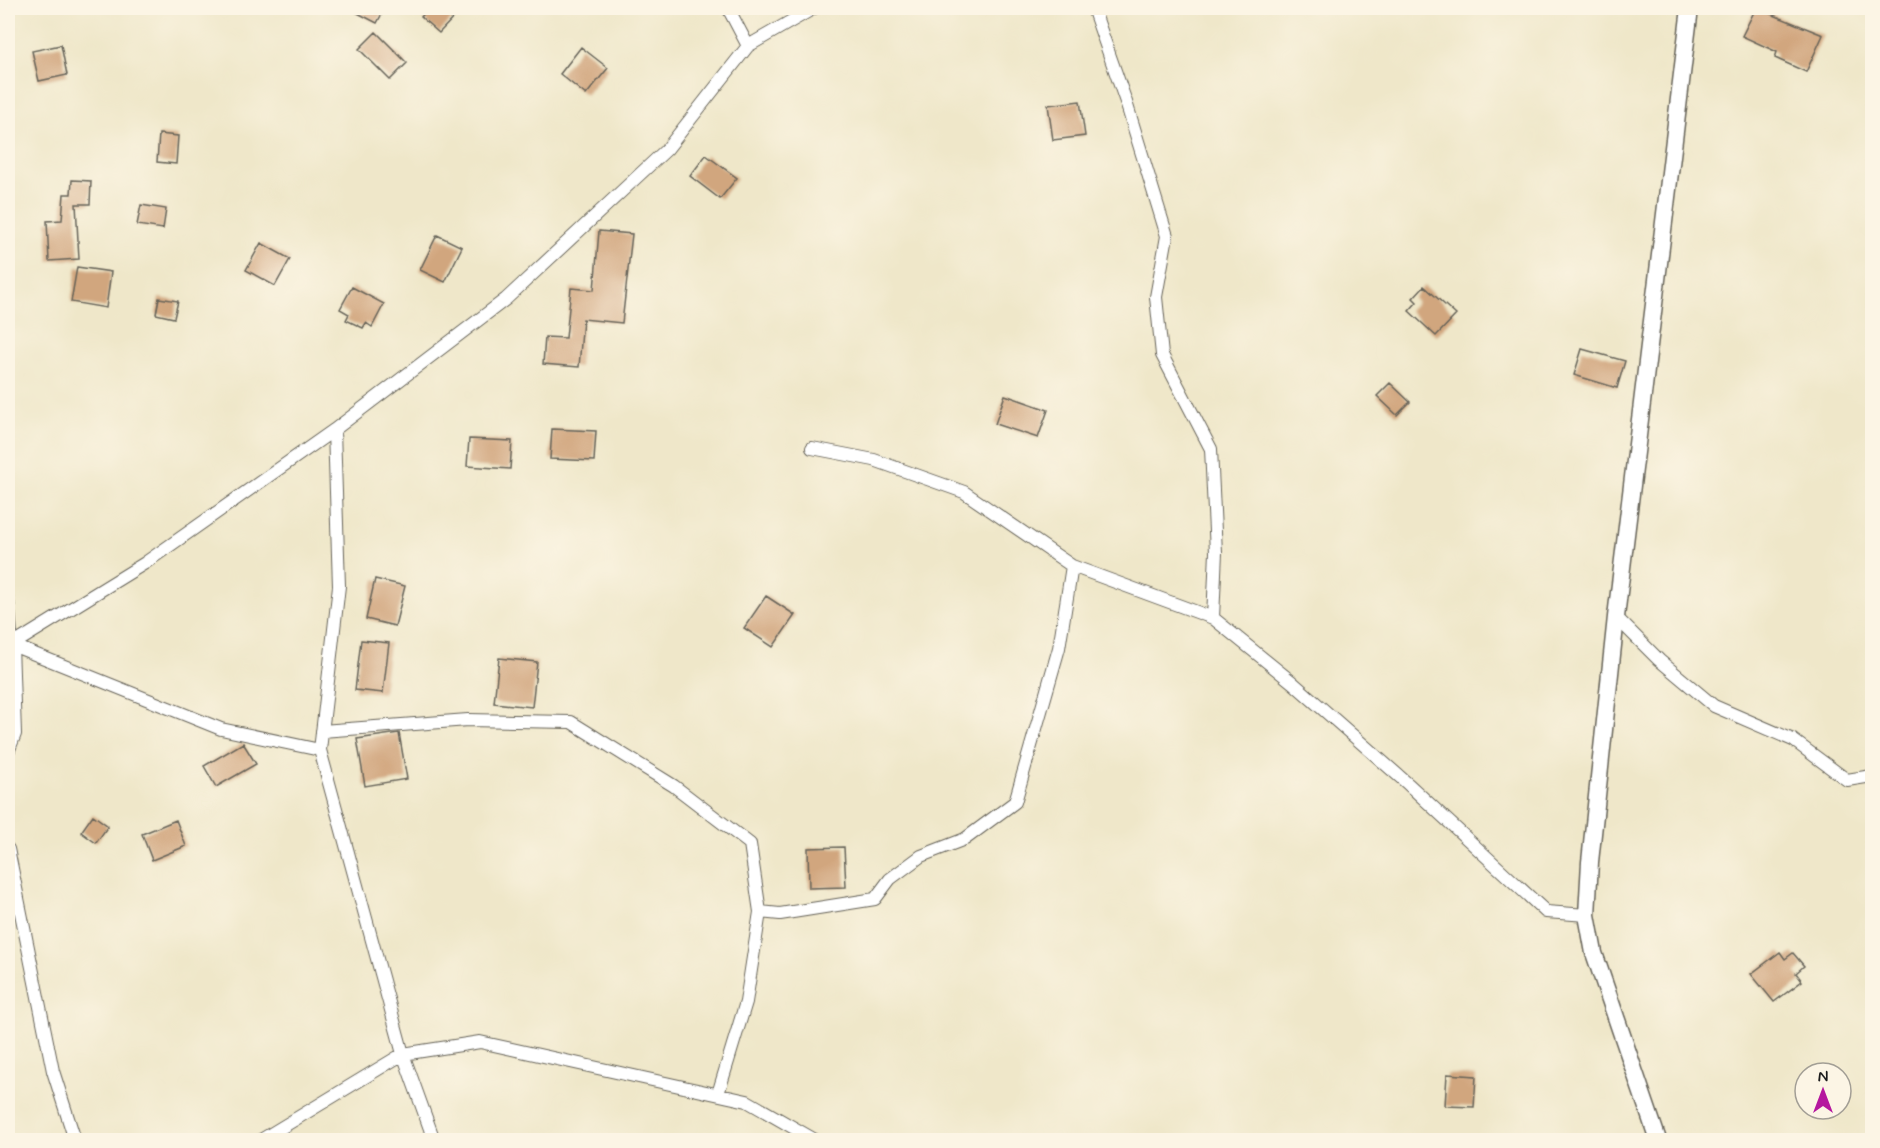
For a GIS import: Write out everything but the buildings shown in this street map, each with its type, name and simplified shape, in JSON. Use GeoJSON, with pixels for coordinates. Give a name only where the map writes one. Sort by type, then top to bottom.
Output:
{"type":"FeatureCollection","features":[{"type":"Feature","properties":{"kind":"main road"},"geometry":{"type":"LineString","coordinates":[[1658,1140],[1594,953],[1587,915],[1590,861],[1616,617],[1690,8]]}},
{"type":"Feature","properties":{"kind":"street"},"geometry":{"type":"LineString","coordinates":[[728,8],[748,46]]}},
{"type":"Feature","properties":{"kind":"street"},"geometry":{"type":"LineString","coordinates":[[12,645],[145,563],[334,430],[506,299],[667,149],[748,46],[814,8]]}},
{"type":"Feature","properties":{"kind":"street"},"geometry":{"type":"LineString","coordinates":[[1093,8],[1126,102],[1167,236],[1156,297],[1162,355],[1211,449],[1216,552],[1213,618]]}},
{"type":"Feature","properties":{"kind":"street"},"geometry":{"type":"LineString","coordinates":[[334,430],[339,586],[320,750],[403,1054],[434,1140]]}},
{"type":"Feature","properties":{"kind":"street"},"geometry":{"type":"LineString","coordinates":[[812,448],[874,460],[964,492],[1072,566],[1213,618],[1292,682],[1399,776],[1546,912],[1587,915]]}},
{"type":"Feature","properties":{"kind":"street"},"geometry":{"type":"LineString","coordinates":[[760,912],[780,914],[875,898],[890,879],[921,856],[965,839],[1016,802],[1059,648],[1072,566]]}},
{"type":"Feature","properties":{"kind":"street"},"geometry":{"type":"LineString","coordinates":[[8,601],[15,734],[8,752]]}},
{"type":"Feature","properties":{"kind":"street"},"geometry":{"type":"LineString","coordinates":[[1616,617],[1659,660],[1714,706],[1793,740],[1847,780],[1872,776]]}},
{"type":"Feature","properties":{"kind":"street"},"geometry":{"type":"LineString","coordinates":[[12,645],[221,729],[320,750]]}},
{"type":"Feature","properties":{"kind":"street"},"geometry":{"type":"LineString","coordinates":[[322,730],[468,720],[571,722],[674,786],[750,844],[760,912],[747,1002],[718,1094]]}},
{"type":"Feature","properties":{"kind":"street"},"geometry":{"type":"LineString","coordinates":[[8,849],[53,1071],[75,1140]]}},
{"type":"Feature","properties":{"kind":"street"},"geometry":{"type":"LineString","coordinates":[[261,1140],[403,1054],[480,1042],[747,1101],[815,1140]]}}]}
